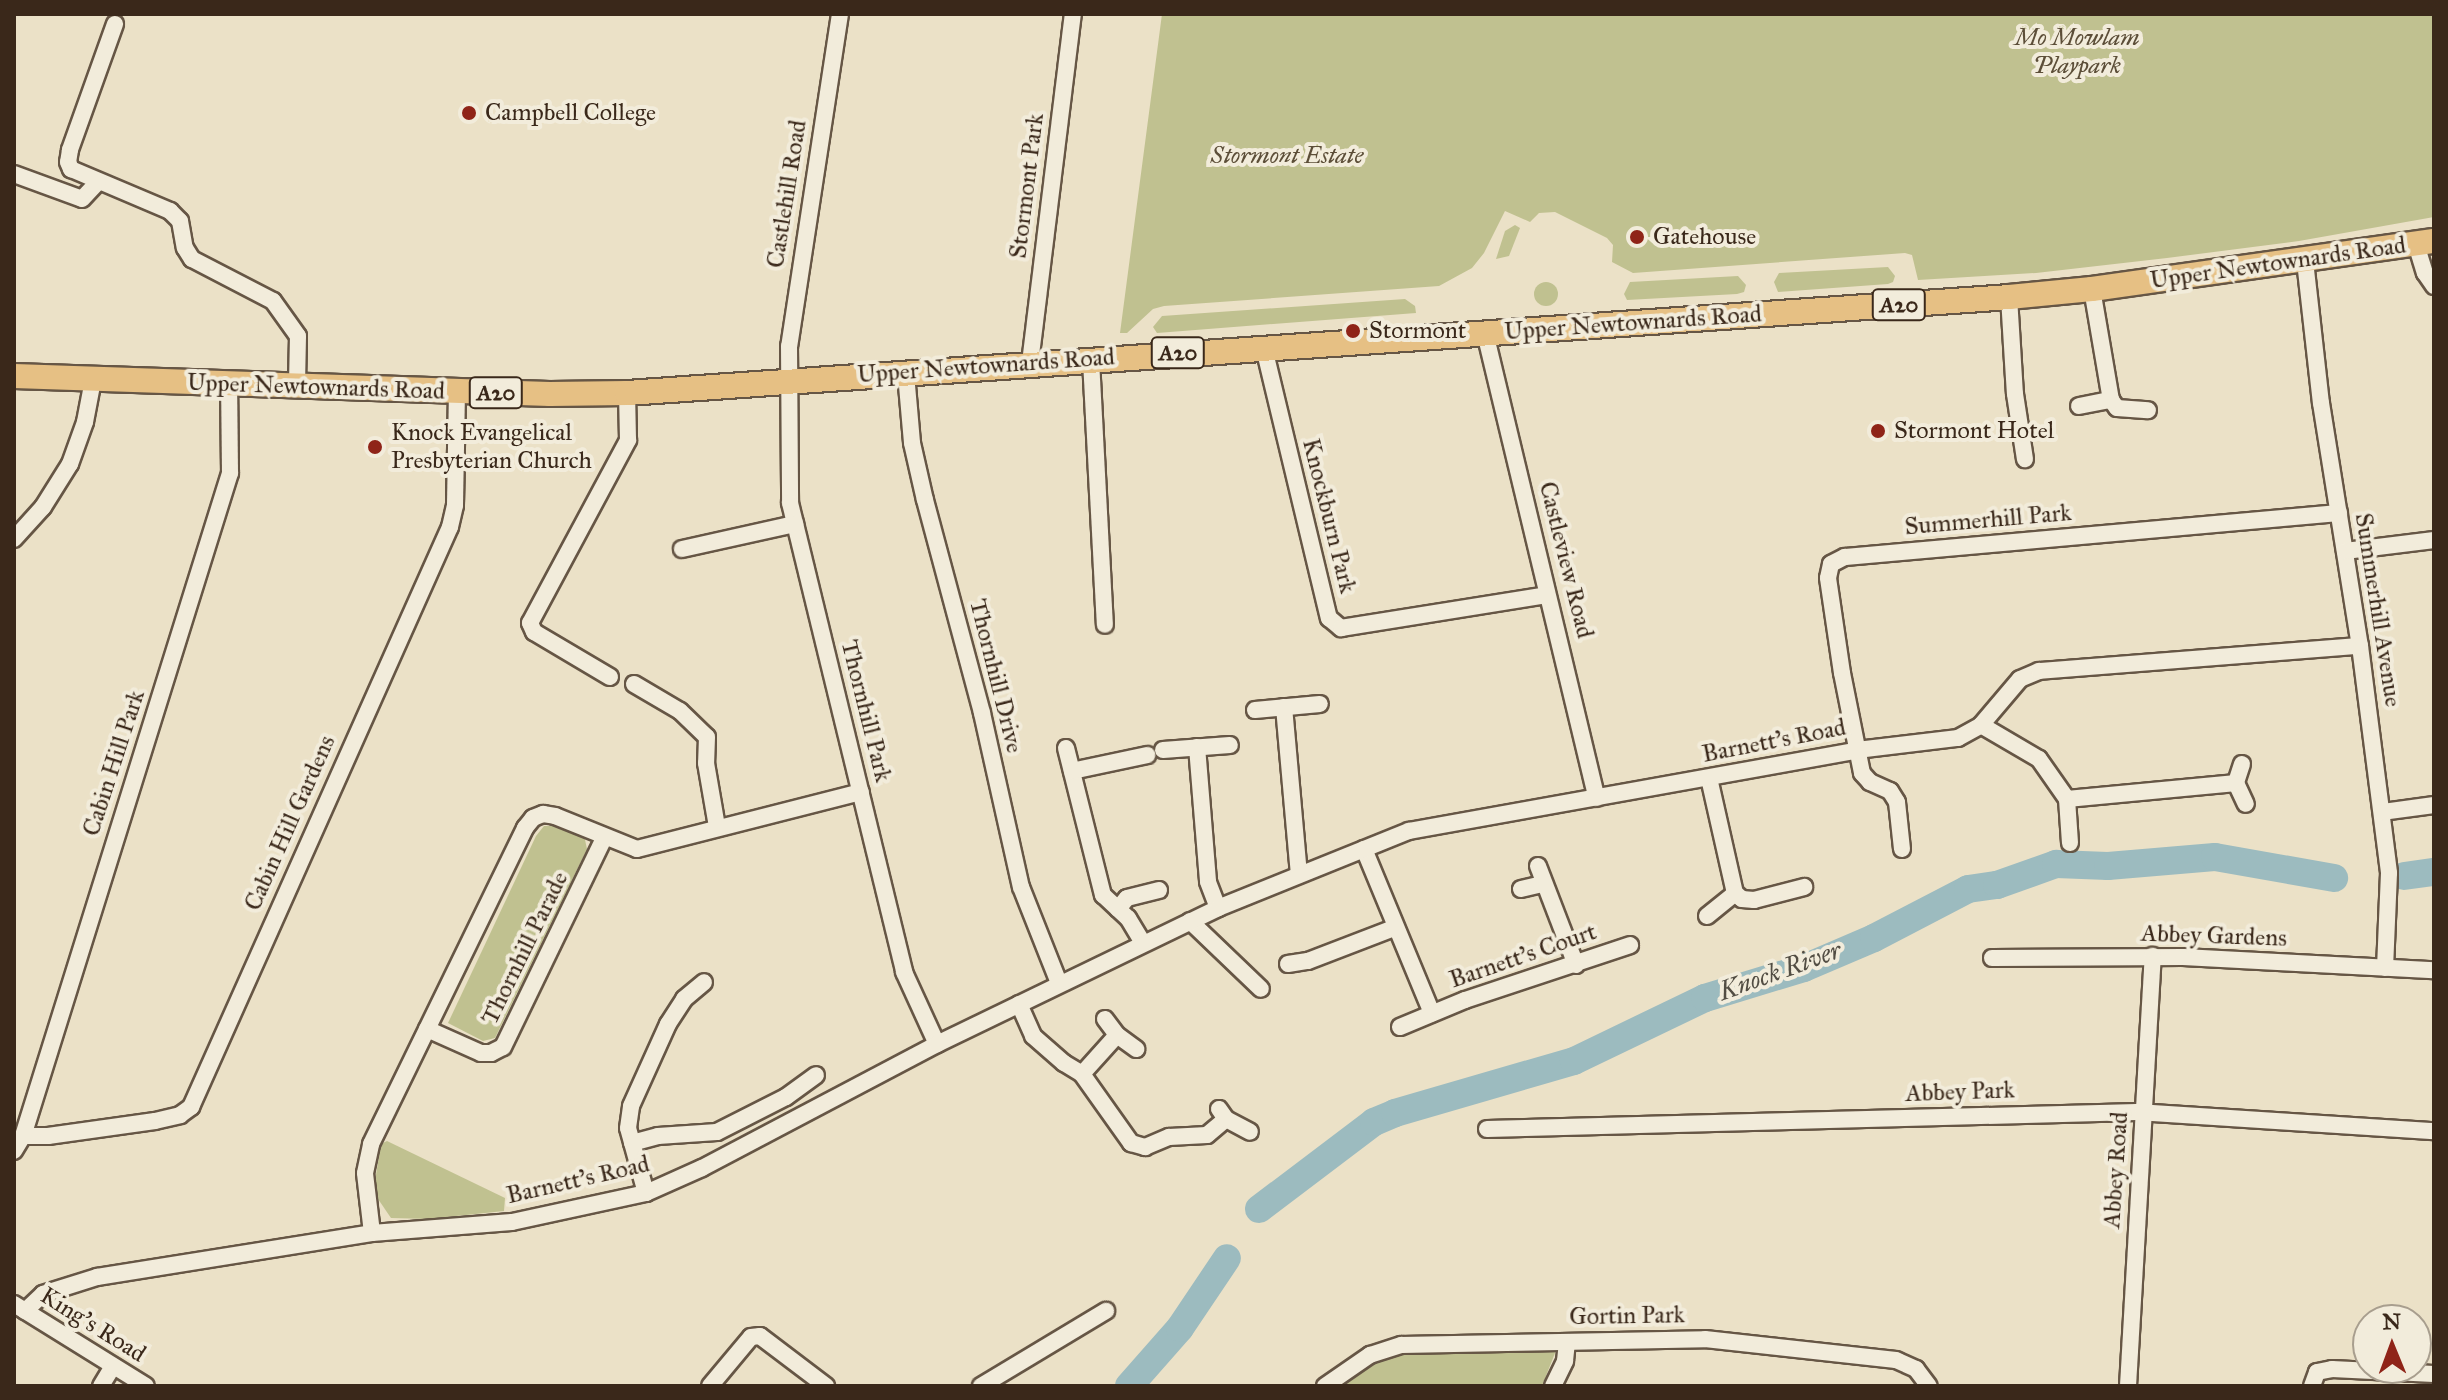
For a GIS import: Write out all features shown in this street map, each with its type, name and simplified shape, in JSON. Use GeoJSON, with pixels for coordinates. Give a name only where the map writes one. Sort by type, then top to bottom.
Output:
{"type":"FeatureCollection","features":[{"type":"Feature","properties":{"kind":"highway","name":"Upper Newtownards Road"},"geometry":{"type":"LineString","coordinates":[[14,376],[457,391],[627,393],[2009,297],[2305,261],[2425,242]]}},
{"type":"Feature","properties":{"kind":"street","name":"Castlehill Road"},"geometry":{"type":"LineString","coordinates":[[786,382],[840,14]]}},
{"type":"Feature","properties":{"kind":"street","name":"Stormont Park"},"geometry":{"type":"LineString","coordinates":[[1030,363],[1073,14]]}},
{"type":"Feature","properties":{"kind":"street"},"geometry":{"type":"LineString","coordinates":[[115,24],[68,162],[77,174],[170,211],[180,221],[185,248],[192,259],[273,301],[298,336],[297,385]]}},
{"type":"Feature","properties":{"kind":"street"},"geometry":{"type":"LineString","coordinates":[[14,174],[82,199],[98,182]]}},
{"type":"Feature","properties":{"kind":"street"},"geometry":{"type":"LineString","coordinates":[[2425,242],[2425,273],[2434,286]]}},
{"type":"Feature","properties":{"kind":"street","name":"Summerhill Avenue"},"geometry":{"type":"LineString","coordinates":[[2305,261],[2321,403],[2360,646],[2389,873],[2385,968]]}},
{"type":"Feature","properties":{"kind":"street"},"geometry":{"type":"LineString","coordinates":[[2092,289],[2111,400],[2117,408],[2148,410]]}},
{"type":"Feature","properties":{"kind":"street"},"geometry":{"type":"LineString","coordinates":[[2009,297],[2014,379],[2025,459]]}},
{"type":"Feature","properties":{"kind":"street","name":"Castleview Road"},"geometry":{"type":"LineString","coordinates":[[1485,333],[1597,798]]}},
{"type":"Feature","properties":{"kind":"street","name":"Knockburn Park"},"geometry":{"type":"LineString","coordinates":[[1264,348],[1329,618],[1341,628],[1546,595]]}},
{"type":"Feature","properties":{"kind":"street"},"geometry":{"type":"LineString","coordinates":[[1091,360],[1105,625]]}},
{"type":"Feature","properties":{"kind":"street","name":"Thornhill Drive"},"geometry":{"type":"LineString","coordinates":[[906,374],[912,443],[982,713],[1021,887],[1059,983]]}},
{"type":"Feature","properties":{"kind":"street"},"geometry":{"type":"LineString","coordinates":[[17,533],[43,507],[70,464],[85,422],[93,380]]}},
{"type":"Feature","properties":{"kind":"street","name":"Thornhill Park"},"geometry":{"type":"LineString","coordinates":[[786,382],[788,476],[795,524],[904,972],[937,1044]]}},
{"type":"Feature","properties":{"kind":"street","name":"Cabin Hill Park"},"geometry":{"type":"LineString","coordinates":[[18,1143],[230,473],[229,383]]}},
{"type":"Feature","properties":{"kind":"street","name":"Cabin Hill Gardens"},"geometry":{"type":"LineString","coordinates":[[18,1143],[155,1121],[180,1115],[191,1107],[450,527],[455,505],[457,391]]}},
{"type":"Feature","properties":{"kind":"street"},"geometry":{"type":"LineString","coordinates":[[610,677],[534,632],[530,623],[628,440],[627,393]]}},
{"type":"Feature","properties":{"kind":"street"},"geometry":{"type":"LineString","coordinates":[[2079,406],[2111,400]]}},
{"type":"Feature","properties":{"kind":"street","name":"Summerhill Park"},"geometry":{"type":"LineString","coordinates":[[1857,750],[1828,578],[1831,564],[1845,557],[2339,513]]}},
{"type":"Feature","properties":{"kind":"street"},"geometry":{"type":"LineString","coordinates":[[682,549],[795,524]]}},
{"type":"Feature","properties":{"kind":"street"},"geometry":{"type":"LineString","coordinates":[[2345,551],[2434,540]]}},
{"type":"Feature","properties":{"kind":"street","name":"Barnett's Road"},"geometry":{"type":"LineString","coordinates":[[20,1308],[71,1282],[372,1233],[512,1222],[646,1193],[702,1168],[937,1044],[1143,943],[1218,908],[1409,831],[1857,750],[1958,738],[1981,725],[2020,679],[2039,671],[2360,646]]}},
{"type":"Feature","properties":{"kind":"street"},"geometry":{"type":"LineString","coordinates":[[634,684],[680,711],[707,737],[706,763],[717,827]]}},
{"type":"Feature","properties":{"kind":"street"},"geometry":{"type":"LineString","coordinates":[[1255,710],[1320,704]]}},
{"type":"Feature","properties":{"kind":"street"},"geometry":{"type":"LineString","coordinates":[[1284,707],[1299,874]]}},
{"type":"Feature","properties":{"kind":"street"},"geometry":{"type":"LineString","coordinates":[[1981,725],[2039,759],[2067,799],[2070,843]]}},
{"type":"Feature","properties":{"kind":"street"},"geometry":{"type":"LineString","coordinates":[[1072,771],[1155,753],[1230,745]]}},
{"type":"Feature","properties":{"kind":"street"},"geometry":{"type":"LineString","coordinates":[[1197,747],[1208,882],[1218,908]]}},
{"type":"Feature","properties":{"kind":"street"},"geometry":{"type":"LineString","coordinates":[[1066,748],[1103,895],[1128,918],[1143,943]]}},
{"type":"Feature","properties":{"kind":"street"},"geometry":{"type":"LineString","coordinates":[[1857,750],[1862,773],[1870,782],[1890,791],[1897,802],[1902,849]]}},
{"type":"Feature","properties":{"kind":"street"},"geometry":{"type":"LineString","coordinates":[[2242,764],[2236,783],[2246,804]]}},
{"type":"Feature","properties":{"kind":"street"},"geometry":{"type":"LineString","coordinates":[[1709,778],[1735,893],[1742,899],[1754,900],[1804,887]]}},
{"type":"Feature","properties":{"kind":"street"},"geometry":{"type":"LineString","coordinates":[[2067,799],[2236,783]]}},
{"type":"Feature","properties":{"kind":"street"},"geometry":{"type":"LineString","coordinates":[[372,1233],[365,1173],[371,1144],[525,828],[533,818],[543,814],[555,816],[637,849],[658,847],[684,835],[861,792]]}},
{"type":"Feature","properties":{"kind":"street"},"geometry":{"type":"LineString","coordinates":[[2382,812],[2434,805]]}},
{"type":"Feature","properties":{"kind":"street","name":"Thornhill Parade"},"geometry":{"type":"LineString","coordinates":[[427,1029],[481,1053],[503,1047],[604,838]]}},
{"type":"Feature","properties":{"kind":"street","name":"Barnett's Court"},"geometry":{"type":"LineString","coordinates":[[1364,849],[1394,928],[1432,1013]]}},
{"type":"Feature","properties":{"kind":"street"},"geometry":{"type":"LineString","coordinates":[[1538,866],[1576,965]]}},
{"type":"Feature","properties":{"kind":"street"},"geometry":{"type":"LineString","coordinates":[[1521,889],[1543,884]]}},
{"type":"Feature","properties":{"kind":"street"},"geometry":{"type":"LineString","coordinates":[[1118,909],[1127,898],[1159,890]]}},
{"type":"Feature","properties":{"kind":"street"},"geometry":{"type":"LineString","coordinates":[[1707,916],[1735,893]]}},
{"type":"Feature","properties":{"kind":"street"},"geometry":{"type":"LineString","coordinates":[[1190,921],[1261,989]]}},
{"type":"Feature","properties":{"kind":"street"},"geometry":{"type":"LineString","coordinates":[[1288,964],[1308,961],[1394,928]]}},
{"type":"Feature","properties":{"kind":"street","name":"Barnett's Court"},"geometry":{"type":"LineString","coordinates":[[1400,1027],[1432,1013],[1630,945]]}},
{"type":"Feature","properties":{"kind":"street","name":"Abbey Gardens"},"geometry":{"type":"LineString","coordinates":[[1992,958],[2153,956],[2434,970]]}},
{"type":"Feature","properties":{"kind":"street","name":"Abbey Road"},"geometry":{"type":"LineString","coordinates":[[2128,1386],[2153,956]]}},
{"type":"Feature","properties":{"kind":"street"},"geometry":{"type":"LineString","coordinates":[[1308,961],[1313,978]]}},
{"type":"Feature","properties":{"kind":"street"},"geometry":{"type":"LineString","coordinates":[[646,1193],[628,1128],[631,1106],[668,1024],[684,999],[704,982]]}},
{"type":"Feature","properties":{"kind":"street"},"geometry":{"type":"LineString","coordinates":[[1019,1004],[1033,1036],[1082,1074],[1131,1143],[1145,1147],[1169,1137],[1207,1135],[1222,1114],[1250,1132]]}},
{"type":"Feature","properties":{"kind":"street"},"geometry":{"type":"LineString","coordinates":[[1105,1019],[1117,1035],[1136,1049]]}},
{"type":"Feature","properties":{"kind":"street"},"geometry":{"type":"LineString","coordinates":[[1082,1074],[1117,1035]]}},
{"type":"Feature","properties":{"kind":"street"},"geometry":{"type":"LineString","coordinates":[[632,1143],[658,1136],[717,1132],[786,1097],[816,1075]]}},
{"type":"Feature","properties":{"kind":"street","name":"Abbey Park"},"geometry":{"type":"LineString","coordinates":[[1487,1129],[2143,1112],[2434,1131]]}},
{"type":"Feature","properties":{"kind":"street","name":"King's Road"},"geometry":{"type":"LineString","coordinates":[[20,1308],[146,1386]]}},
{"type":"Feature","properties":{"kind":"street"},"geometry":{"type":"LineString","coordinates":[[981,1386],[1106,1311]]}},
{"type":"Feature","properties":{"kind":"street"},"geometry":{"type":"LineString","coordinates":[[710,1386],[743,1344],[751,1337],[760,1336],[826,1386]]}},
{"type":"Feature","properties":{"kind":"street","name":"Gortin Park"},"geometry":{"type":"LineString","coordinates":[[1325,1386],[1370,1355],[1401,1345],[1705,1339],[1896,1360],[1916,1369],[1929,1386]]}},
{"type":"Feature","properties":{"kind":"street"},"geometry":{"type":"LineString","coordinates":[[1553,1386],[1565,1361],[1567,1342]]}},
{"type":"Feature","properties":{"kind":"street"},"geometry":{"type":"LineString","coordinates":[[101,1386],[113,1366]]}},
{"type":"Feature","properties":{"kind":"street"},"geometry":{"type":"LineString","coordinates":[[2312,1386],[2317,1372],[2332,1369],[2434,1374]]}},
{"type":"Feature","properties":{"kind":"green space","name":"Stormont Estate"},"geometry":{"type":"Polygon","coordinates":[[[1162,14],[2434,14],[2434,217],[2299,241],[2167,258],[2036,273],[1918,280],[1912,255],[1905,253],[1633,273],[1612,262],[1613,245],[1607,238],[1555,212],[1539,213],[1530,222],[1505,211],[1484,253],[1472,268],[1439,286],[1164,306],[1153,309],[1127,333],[1120,333],[1162,14]]]}},
{"type":"Feature","properties":{"kind":"green space"},"geometry":{"type":"Polygon","coordinates":[[[1515,225],[1520,228],[1509,256],[1496,259],[1505,231],[1515,225]]]}},
{"type":"Feature","properties":{"kind":"green space"},"geometry":{"type":"Polygon","coordinates":[[[1888,267],[1895,276],[1893,282],[1888,284],[1778,292],[1774,282],[1779,273],[1888,267]]]}},
{"type":"Feature","properties":{"kind":"green space"},"geometry":{"type":"Polygon","coordinates":[[[1738,276],[1746,285],[1744,292],[1737,294],[1627,300],[1624,294],[1630,282],[1738,276]]]}},
{"type":"Feature","properties":{"kind":"green space"},"geometry":{"type":"Polygon","coordinates":[[[1546,282],[1554,286],[1558,294],[1554,302],[1546,306],[1538,302],[1534,294],[1538,286],[1546,282]]]}},
{"type":"Feature","properties":{"kind":"green space"},"geometry":{"type":"Polygon","coordinates":[[[1405,299],[1415,306],[1416,313],[1157,333],[1153,327],[1162,316],[1405,299]]]}},
{"type":"Feature","properties":{"kind":"green space"},"geometry":{"type":"Polygon","coordinates":[[[544,826],[556,826],[584,835],[587,849],[495,1038],[483,1041],[448,1023],[536,836],[544,826]]]}},
{"type":"Feature","properties":{"kind":"green space"},"geometry":{"type":"Polygon","coordinates":[[[387,1141],[505,1198],[504,1211],[428,1219],[391,1218],[378,1199],[375,1181],[381,1144],[387,1141]]]}},
{"type":"Feature","properties":{"kind":"green space"},"geometry":{"type":"Polygon","coordinates":[[[1557,1348],[1542,1386],[1338,1386],[1363,1367],[1413,1351],[1557,1348]]]}},
{"type":"Feature","properties":{"kind":"waterway","name":"Knock River"},"geometry":{"type":"LineString","coordinates":[[1259,1209],[1374,1122],[1395,1113],[1574,1061],[1705,998],[1804,968],[1874,938],[1968,889],[1997,885],[2056,864],[2108,866],[2215,857],[2334,878]]}},
{"type":"Feature","properties":{"kind":"waterway","name":"Knock River"},"geometry":{"type":"LineString","coordinates":[[2404,876],[2434,872]]}},
{"type":"Feature","properties":{"kind":"waterway","name":"Knock River"},"geometry":{"type":"LineString","coordinates":[[1129,1386],[1180,1328],[1227,1258]]}},
{"type":"Feature","properties":{"kind":"place","name":"Campbell College"},"geometry":{"type":"Point","coordinates":[469,113]}},
{"type":"Feature","properties":{"kind":"place","name":"Gatehouse"},"geometry":{"type":"Point","coordinates":[1637,237]}},
{"type":"Feature","properties":{"kind":"place","name":"Stormont"},"geometry":{"type":"Point","coordinates":[1353,331]}},
{"type":"Feature","properties":{"kind":"place","name":"Stormont Hotel"},"geometry":{"type":"Point","coordinates":[1878,431]}},
{"type":"Feature","properties":{"kind":"place","name":"Knock Evangelical Presbyterian Church"},"geometry":{"type":"Point","coordinates":[375,447]}},
{"type":"Feature","properties":{"kind":"park label","name":"Mo Mowlam Playpark"},"geometry":{"type":"Point","coordinates":[2077,52]}}]}
